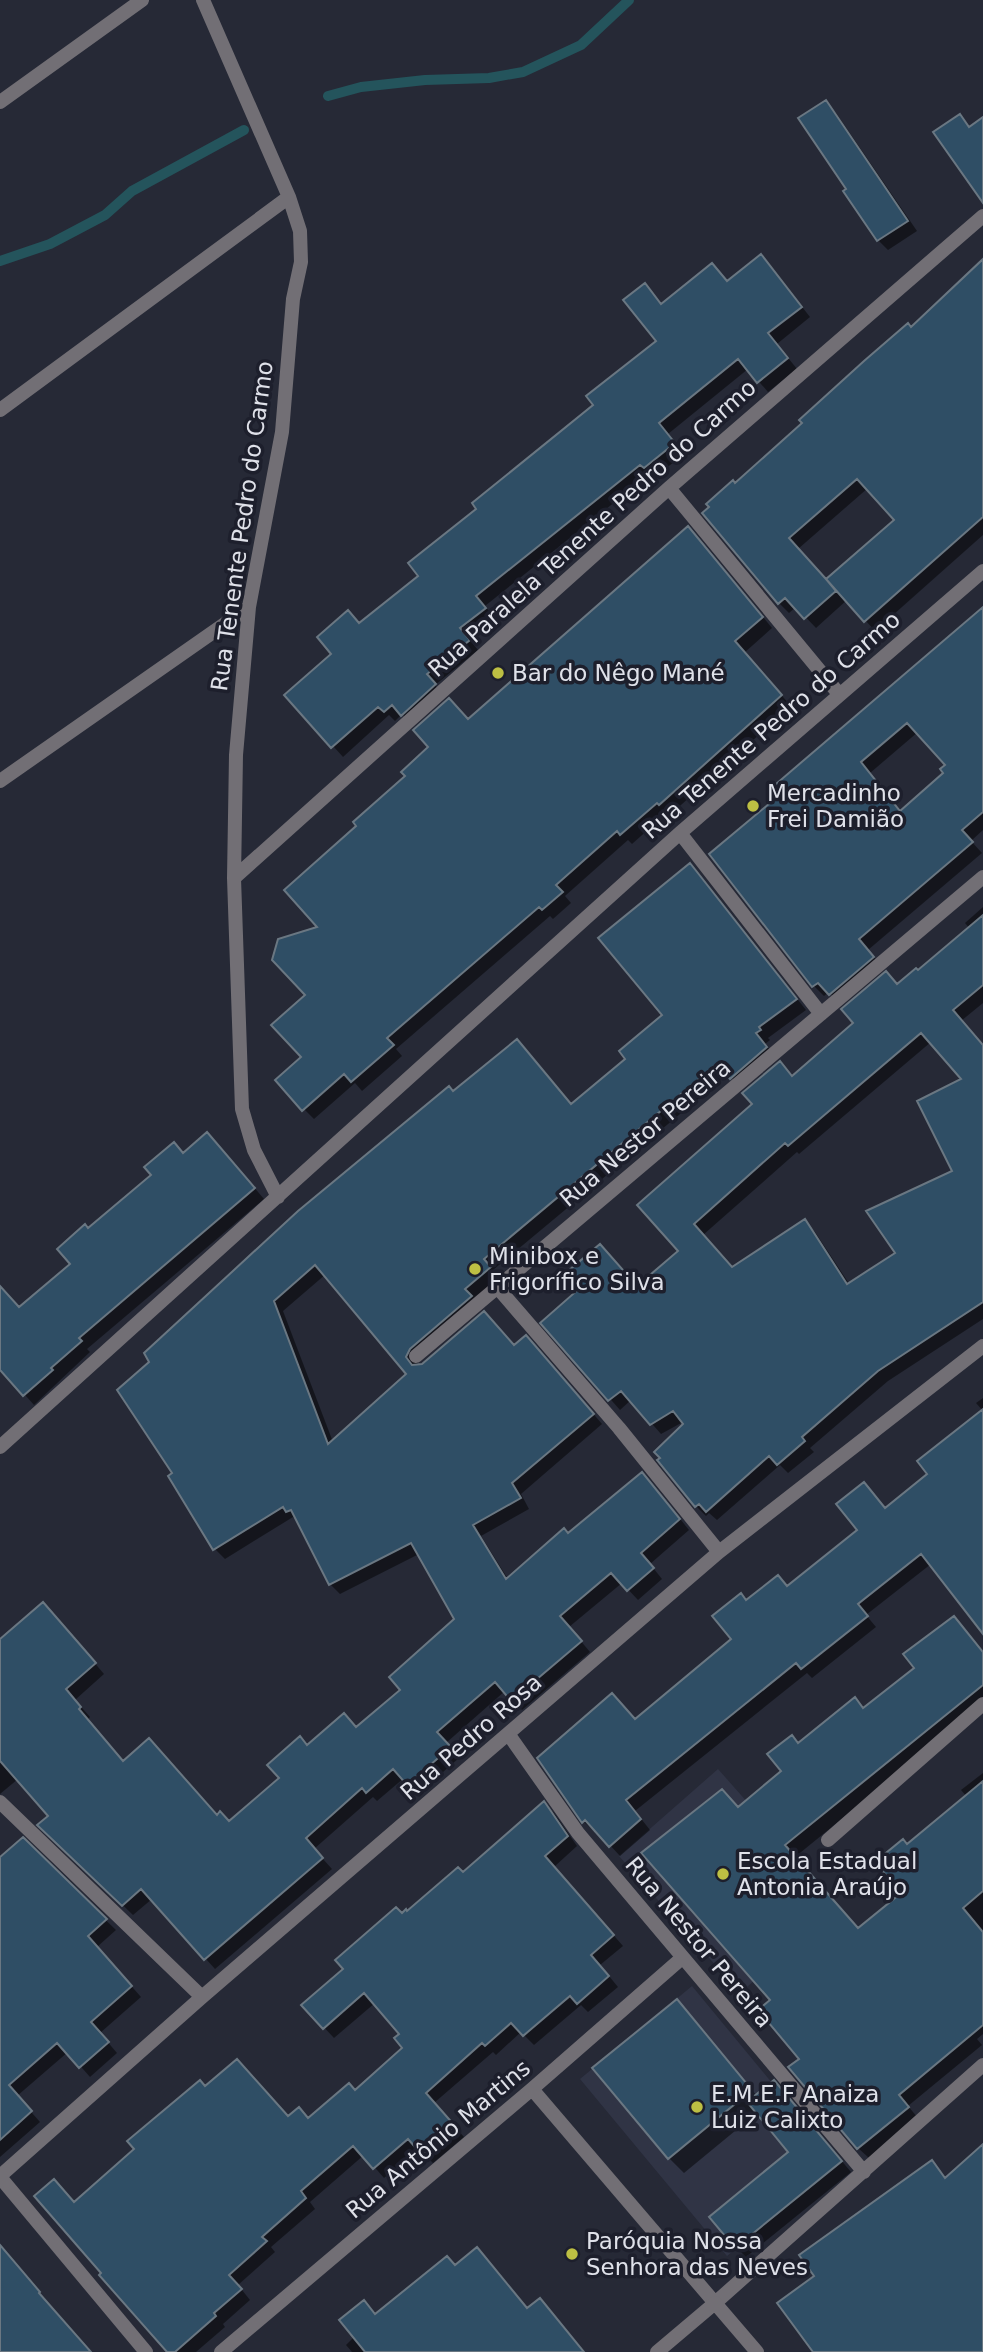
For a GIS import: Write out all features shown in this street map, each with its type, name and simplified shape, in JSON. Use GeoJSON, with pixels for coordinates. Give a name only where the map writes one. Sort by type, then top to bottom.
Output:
{"type":"FeatureCollection","features":[{"type":"Feature","properties":{"kind":"street"},"geometry":{"type":"LineString","coordinates":[[0,102],[142,0]]}},
{"type":"Feature","properties":{"kind":"street","name":"Rua Tenente Pedro do Carmo"},"geometry":{"type":"LineString","coordinates":[[203,0],[289,197],[300,231],[301,262],[293,299],[282,432],[249,607],[236,755],[234,878],[242,1109],[254,1150],[278,1197]]}},
{"type":"Feature","properties":{"kind":"street"},"geometry":{"type":"LineString","coordinates":[[0,410],[289,197]]}},
{"type":"Feature","properties":{"kind":"street","name":"Rua Paralela Tenente Pedro do Carmo"},"geometry":{"type":"LineString","coordinates":[[234,878],[669,488],[983,216]]}},
{"type":"Feature","properties":{"kind":"street"},"geometry":{"type":"LineString","coordinates":[[669,488],[839,694]]}},
{"type":"Feature","properties":{"kind":"street","name":"Rua Tenente Pedro do Carmo"},"geometry":{"type":"LineString","coordinates":[[0,1447],[680,833],[983,570]]}},
{"type":"Feature","properties":{"kind":"street"},"geometry":{"type":"LineString","coordinates":[[0,782],[249,607]]}},
{"type":"Feature","properties":{"kind":"street"},"geometry":{"type":"LineString","coordinates":[[680,833],[821,1014]]}},
{"type":"Feature","properties":{"kind":"street","name":"Rua Nestor Pereira"},"geometry":{"type":"LineString","coordinates":[[416,1356],[983,877]]}},
{"type":"Feature","properties":{"kind":"street"},"geometry":{"type":"LineString","coordinates":[[497,1287],[618,1428],[719,1552]]}},
{"type":"Feature","properties":{"kind":"street","name":"Rua Pedro Rosa"},"geometry":{"type":"LineString","coordinates":[[0,2176],[202,1997],[719,1552],[983,1346]]}},
{"type":"Feature","properties":{"kind":"street"},"geometry":{"type":"LineString","coordinates":[[828,1840],[983,1704]]}},
{"type":"Feature","properties":{"kind":"street","name":"Rua Nestor Pereira"},"geometry":{"type":"LineString","coordinates":[[509,1735],[578,1833],[864,2172]]}},
{"type":"Feature","properties":{"kind":"street"},"geometry":{"type":"LineString","coordinates":[[1,1805],[202,1997]]}},
{"type":"Feature","properties":{"kind":"street","name":"Rua Antônio Martins"},"geometry":{"type":"LineString","coordinates":[[221,2352],[532,2089],[682,1958]]}},
{"type":"Feature","properties":{"kind":"street"},"geometry":{"type":"LineString","coordinates":[[657,2352],[864,2172],[983,2064]]}},
{"type":"Feature","properties":{"kind":"street"},"geometry":{"type":"LineString","coordinates":[[532,2089],[757,2352]]}},
{"type":"Feature","properties":{"kind":"street"},"geometry":{"type":"LineString","coordinates":[[0,2176],[146,2352]]}},
{"type":"Feature","properties":{"kind":"shaded area","name":"Escola Estadual Antonia Araújo"},"geometry":{"type":"Polygon","coordinates":[[[718,1769],[840,1907],[740,1993],[619,1856],[718,1769]]]}},
{"type":"Feature","properties":{"kind":"shaded area","name":"E.M.E.F Anaiza Luiz Calixto"},"geometry":{"type":"Polygon","coordinates":[[[692,1986],[839,2164],[727,2256],[580,2079],[692,1986]]]}},
{"type":"Feature","properties":{"kind":"building"},"geometry":{"type":"Polygon","coordinates":[[[826,100],[908,221],[877,241],[798,118],[826,100]]]}},
{"type":"Feature","properties":{"kind":"building"},"geometry":{"type":"Polygon","coordinates":[[[960,114],[969,127],[983,117],[983,203],[933,132],[960,114]]]}},
{"type":"Feature","properties":{"kind":"building"},"geometry":{"type":"Polygon","coordinates":[[[761,254],[802,307],[768,333],[788,358],[757,383],[738,359],[659,423],[675,443],[644,468],[640,465],[476,596],[486,608],[460,628],[470,640],[427,674],[436,684],[401,716],[392,705],[384,712],[378,707],[331,748],[284,695],[331,654],[317,637],[348,610],[359,623],[418,576],[408,563],[476,509],[472,503],[593,405],[586,396],[656,341],[623,300],[645,283],[661,304],[712,263],[727,281],[761,254]]]}},
{"type":"Feature","properties":{"kind":"building"},"geometry":{"type":"Polygon","coordinates":[[[983,259],[983,517],[864,622],[826,579],[836,591],[804,619],[785,598],[778,604],[702,513],[709,507],[706,504],[733,480],[735,483],[802,423],[799,420],[864,361],[908,323],[911,327],[983,259]],[[857,479],[789,538],[826,579],[894,520],[857,479]]]}},
{"type":"Feature","properties":{"kind":"building"},"geometry":{"type":"Polygon","coordinates":[[[688,526],[763,617],[735,641],[782,695],[659,805],[657,803],[620,835],[617,831],[556,885],[563,892],[542,910],[539,907],[387,1038],[394,1045],[351,1082],[344,1074],[302,1111],[275,1080],[301,1057],[271,1025],[305,995],[272,960],[278,939],[317,927],[284,890],[356,826],[353,822],[405,776],[401,772],[428,747],[413,730],[449,698],[468,719],[688,526]]]}},
{"type":"Feature","properties":{"kind":"building"},"geometry":{"type":"Polygon","coordinates":[[[983,607],[983,812],[962,830],[973,842],[859,939],[874,957],[829,995],[818,983],[812,987],[709,854],[776,798],[769,790],[983,607]],[[907,723],[861,762],[900,811],[943,773],[940,769],[945,765],[907,723]]]}},
{"type":"Feature","properties":{"kind":"building"},"geometry":{"type":"Polygon","coordinates":[[[690,863],[797,999],[759,1027],[761,1030],[756,1033],[767,1047],[730,1079],[717,1064],[484,1259],[491,1267],[465,1289],[472,1296],[410,1349],[406,1357],[412,1365],[422,1364],[484,1311],[514,1345],[526,1335],[594,1414],[512,1483],[521,1498],[473,1525],[506,1579],[564,1528],[568,1533],[642,1472],[680,1519],[641,1553],[654,1568],[627,1591],[611,1573],[560,1616],[582,1641],[511,1701],[495,1682],[437,1732],[451,1747],[407,1785],[393,1769],[366,1793],[362,1788],[306,1838],[323,1858],[204,1960],[141,1889],[122,1906],[37,1825],[48,1816],[0,1761],[0,1639],[43,1602],[96,1663],[66,1689],[81,1707],[79,1709],[123,1761],[149,1738],[217,1815],[220,1811],[229,1821],[279,1778],[267,1765],[300,1736],[307,1745],[344,1713],[356,1727],[400,1690],[389,1677],[454,1619],[411,1543],[329,1585],[291,1510],[286,1512],[283,1507],[213,1550],[168,1476],[172,1473],[117,1390],[149,1362],[144,1353],[298,1211],[449,1086],[453,1091],[517,1039],[571,1104],[625,1059],[619,1051],[662,1015],[598,938],[690,863]],[[315,1265],[274,1301],[328,1444],[406,1374],[315,1265]]]}},
{"type":"Feature","properties":{"kind":"building"},"geometry":{"type":"Polygon","coordinates":[[[983,915],[983,985],[953,1010],[983,1045],[983,1302],[878,1371],[802,1437],[805,1441],[777,1465],[769,1456],[706,1512],[699,1504],[695,1507],[657,1460],[660,1458],[654,1452],[683,1424],[673,1411],[650,1425],[621,1391],[608,1401],[540,1323],[580,1288],[567,1272],[600,1244],[637,1286],[678,1251],[637,1205],[752,1104],[742,1093],[780,1061],[792,1076],[853,1023],[841,1009],[886,971],[897,984],[916,968],[918,970],[983,915]],[[921,1033],[788,1146],[785,1143],[694,1224],[732,1267],[805,1219],[847,1284],[895,1253],[866,1211],[952,1171],[917,1101],[961,1079],[921,1033]]]}},
{"type":"Feature","properties":{"kind":"building"},"geometry":{"type":"Polygon","coordinates":[[[207,1132],[255,1188],[79,1338],[82,1341],[23,1396],[0,1370],[0,1286],[19,1307],[70,1264],[57,1249],[85,1224],[88,1228],[151,1175],[144,1167],[174,1142],[183,1153],[207,1132]]]}},
{"type":"Feature","properties":{"kind":"building"},"geometry":{"type":"Polygon","coordinates":[[[983,1409],[983,1634],[921,1554],[858,1604],[868,1616],[801,1669],[796,1663],[626,1800],[641,1819],[609,1847],[585,1820],[582,1823],[537,1758],[612,1693],[635,1719],[731,1639],[712,1616],[741,1593],[746,1600],[778,1575],[787,1586],[857,1530],[836,1504],[864,1482],[885,1508],[927,1474],[917,1461],[983,1409]]]}},
{"type":"Feature","properties":{"kind":"building"},"geometry":{"type":"Polygon","coordinates":[[[954,1616],[983,1652],[983,1685],[785,1845],[858,1928],[901,1893],[875,1862],[903,1839],[907,1844],[983,1781],[983,1891],[963,1908],[983,1932],[983,2025],[899,2095],[909,2107],[857,2149],[788,2067],[799,2059],[758,2010],[770,2000],[641,1853],[722,1789],[738,1807],[781,1771],[767,1754],[792,1735],[798,1743],[855,1697],[863,1708],[914,1668],[903,1654],[954,1616]]]}},
{"type":"Feature","properties":{"kind":"building"},"geometry":{"type":"Polygon","coordinates":[[[544,1801],[568,1836],[545,1856],[614,1935],[591,1955],[609,1976],[577,2004],[570,1996],[523,2036],[511,2023],[485,2046],[482,2043],[426,2093],[455,2126],[422,2155],[408,2139],[373,2169],[353,2146],[301,2191],[306,2198],[262,2237],[267,2241],[229,2275],[242,2289],[175,2352],[167,2352],[34,2196],[54,2179],[74,2202],[134,2149],[127,2141],[200,2080],[205,2086],[237,2059],[288,2116],[299,2107],[308,2118],[349,2083],[355,2090],[402,2048],[394,2038],[399,2034],[364,1993],[323,2029],[301,2005],[343,1969],[335,1960],[396,1907],[402,1913],[406,1909],[407,1911],[458,1867],[463,1872],[544,1801]]]}},
{"type":"Feature","properties":{"kind":"building"},"geometry":{"type":"Polygon","coordinates":[[[23,1837],[107,1919],[88,1936],[132,1986],[91,2022],[109,2042],[79,2068],[57,2043],[9,2085],[32,2111],[0,2140],[0,1857],[23,1837]]]}},
{"type":"Feature","properties":{"kind":"building"},"geometry":{"type":"Polygon","coordinates":[[[677,1999],[752,2090],[668,2159],[592,2068],[677,1999]]]}},
{"type":"Feature","properties":{"kind":"building"},"geometry":{"type":"Polygon","coordinates":[[[774,2080],[842,2161],[735,2248],[709,2217],[788,2152],[747,2102],[774,2080]]]}},
{"type":"Feature","properties":{"kind":"building"},"geometry":{"type":"Polygon","coordinates":[[[983,2144],[983,2352],[813,2352],[777,2303],[814,2276],[799,2255],[932,2160],[945,2178],[983,2144]]]}},
{"type":"Feature","properties":{"kind":"building"},"geometry":{"type":"Polygon","coordinates":[[[0,2245],[39,2293],[91,2352],[0,2352],[0,2245]]]}},
{"type":"Feature","properties":{"kind":"building"},"geometry":{"type":"Polygon","coordinates":[[[477,2247],[527,2308],[540,2298],[584,2352],[365,2352],[339,2320],[364,2300],[375,2314],[447,2256],[455,2265],[477,2247]]]}},
{"type":"Feature","properties":{"kind":"waterway"},"geometry":{"type":"LineString","coordinates":[[328,96],[361,87],[425,80],[489,78],[523,72],[581,45],[629,0]]}},
{"type":"Feature","properties":{"kind":"waterway"},"geometry":{"type":"LineString","coordinates":[[0,261],[50,244],[105,215],[132,191],[244,130]]}},
{"type":"Feature","properties":{"kind":"place","name":"Bar do Nêgo Mané"},"geometry":{"type":"Point","coordinates":[498,673]}},
{"type":"Feature","properties":{"kind":"place","name":"Mercadinho Frei Damião"},"geometry":{"type":"Point","coordinates":[753,806]}},
{"type":"Feature","properties":{"kind":"place","name":"Minibox e Frigorífico Silva"},"geometry":{"type":"Point","coordinates":[475,1269]}},
{"type":"Feature","properties":{"kind":"place","name":"Escola Estadual Antonia Araújo"},"geometry":{"type":"Point","coordinates":[723,1874]}},
{"type":"Feature","properties":{"kind":"place","name":"E.M.E.F Anaiza Luiz Calixto"},"geometry":{"type":"Point","coordinates":[697,2107]}},
{"type":"Feature","properties":{"kind":"place","name":"Paróquia Nossa Senhora das Neves"},"geometry":{"type":"Point","coordinates":[572,2254]}}]}
